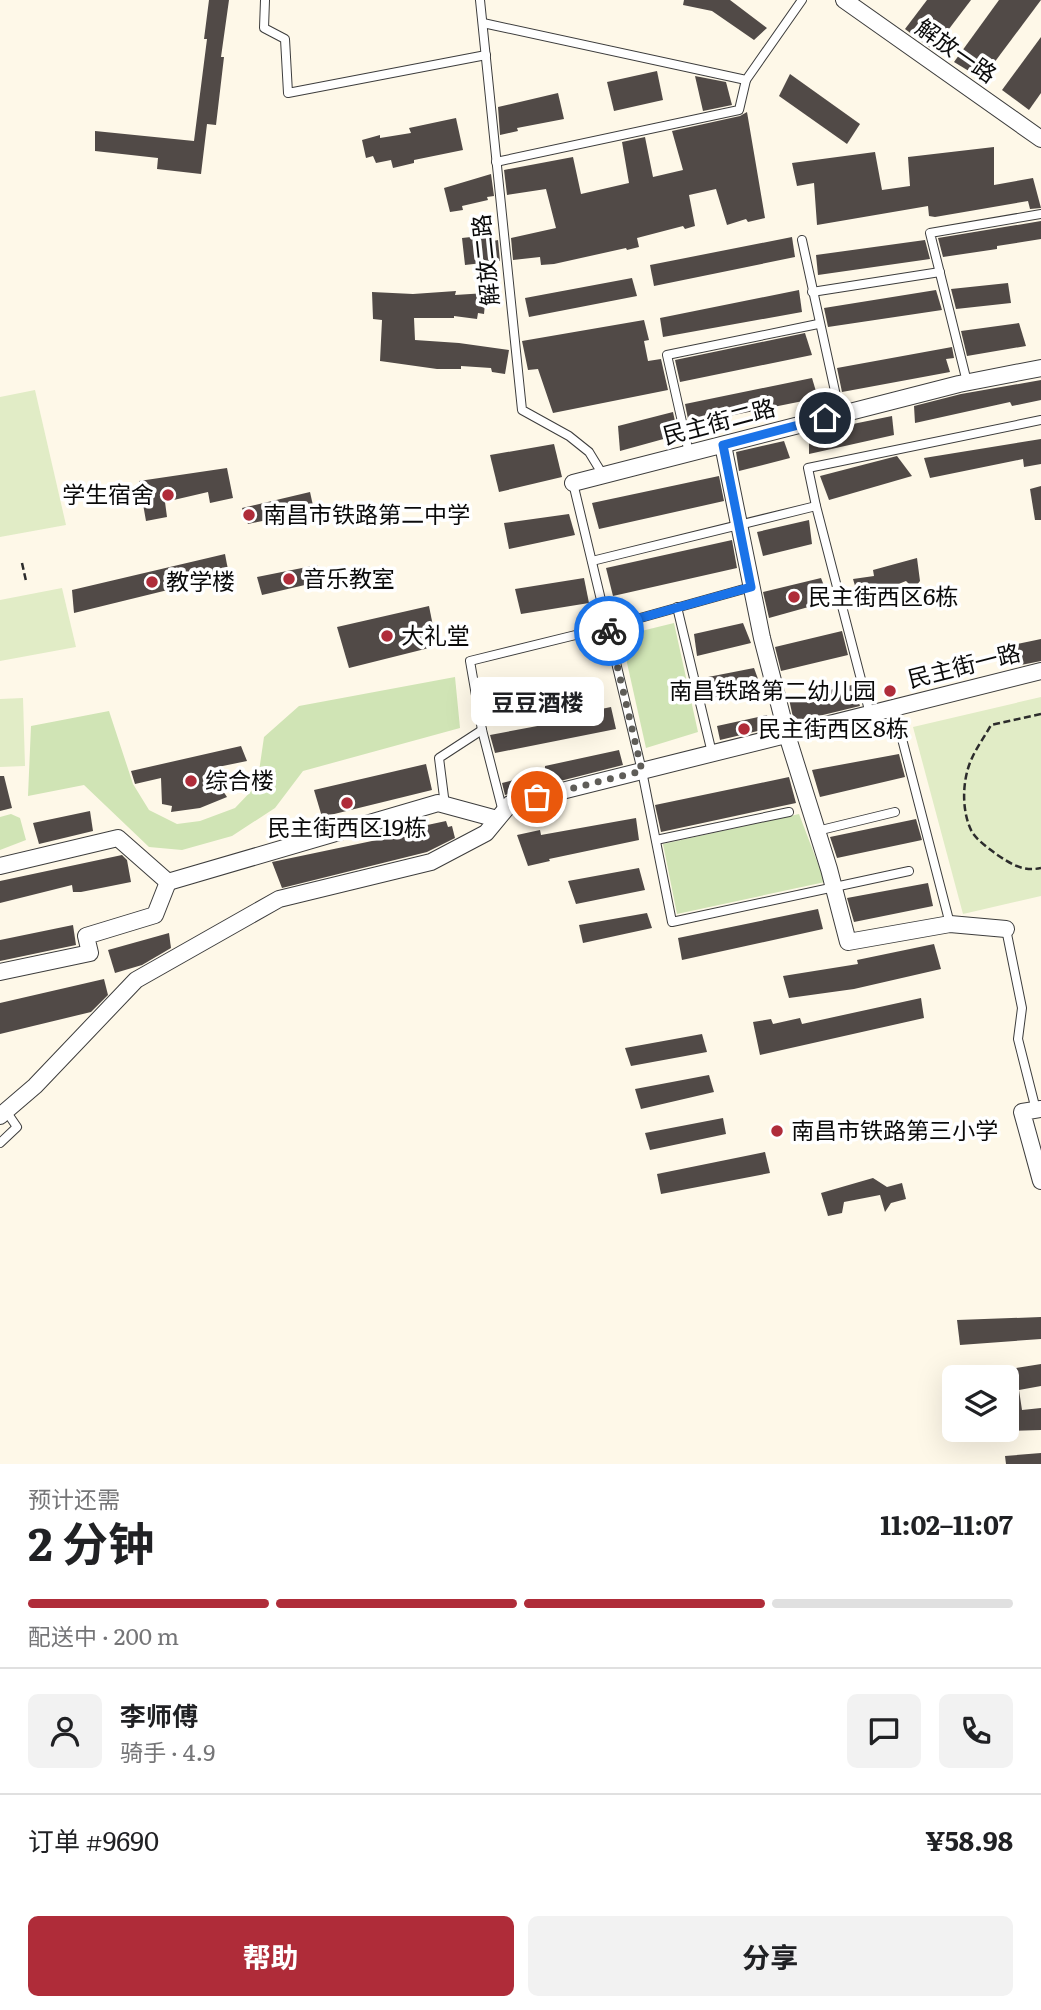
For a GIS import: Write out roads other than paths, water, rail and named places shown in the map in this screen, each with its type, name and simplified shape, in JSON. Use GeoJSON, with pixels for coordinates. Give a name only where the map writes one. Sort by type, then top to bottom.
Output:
{"type":"FeatureCollection","features":[{"type":"Feature","properties":{"kind":"street","name":"解放一路"},"geometry":{"type":"LineString","coordinates":[[844,0],[1041,138]]}},
{"type":"Feature","properties":{"kind":"street","name":"民主街二路"},"geometry":{"type":"LineString","coordinates":[[573,483],[839,414],[1041,368]]}},
{"type":"Feature","properties":{"kind":"street"},"geometry":{"type":"LineString","coordinates":[[723,445],[762,638],[848,942],[950,924],[1006,929]]}},
{"type":"Feature","properties":{"kind":"street","name":"民主街一路"},"geometry":{"type":"LineString","coordinates":[[3,1113],[35,1086],[136,979],[279,899],[430,862],[486,833],[510,804],[1041,671]]}},
{"type":"Feature","properties":{"kind":"street"},"geometry":{"type":"LineString","coordinates":[[168,882],[438,803],[500,816]]}},
{"type":"Feature","properties":{"kind":"street"},"geometry":{"type":"LineString","coordinates":[[0,866],[118,838],[168,882]]}},
{"type":"Feature","properties":{"kind":"street"},"geometry":{"type":"LineString","coordinates":[[0,972],[90,953],[86,936],[155,915],[168,882]]}},
{"type":"Feature","properties":{"kind":"street"},"geometry":{"type":"LineString","coordinates":[[1039,1109],[1022,1112],[1041,1181]]}},
{"type":"Feature","properties":{"kind":"lane"},"geometry":{"type":"LineString","coordinates":[[265,0],[264,28],[285,39],[288,93],[486,55]]}},
{"type":"Feature","properties":{"kind":"lane","name":"解放二路"},"geometry":{"type":"LineString","coordinates":[[480,0],[522,410],[569,436],[589,452],[603,475]]}},
{"type":"Feature","properties":{"kind":"lane"},"geometry":{"type":"LineString","coordinates":[[496,162],[738,110],[746,80],[802,0]]}},
{"type":"Feature","properties":{"kind":"lane"},"geometry":{"type":"LineString","coordinates":[[482,23],[746,80]]}},
{"type":"Feature","properties":{"kind":"lane"},"geometry":{"type":"LineString","coordinates":[[967,383],[930,233],[1041,214]]}},
{"type":"Feature","properties":{"kind":"lane"},"geometry":{"type":"LineString","coordinates":[[802,240],[839,414]]}},
{"type":"Feature","properties":{"kind":"lane"},"geometry":{"type":"LineString","coordinates":[[812,292],[940,272]]}},
{"type":"Feature","properties":{"kind":"lane"},"geometry":{"type":"LineString","coordinates":[[689,453],[667,355],[818,324]]}},
{"type":"Feature","properties":{"kind":"lane"},"geometry":{"type":"LineString","coordinates":[[870,714],[808,468],[1041,420]]}},
{"type":"Feature","properties":{"kind":"lane"},"geometry":{"type":"LineString","coordinates":[[573,483],[642,771],[672,922],[909,871]]}},
{"type":"Feature","properties":{"kind":"lane"},"geometry":{"type":"LineString","coordinates":[[592,561],[816,506]]}},
{"type":"Feature","properties":{"kind":"lane"},"geometry":{"type":"LineString","coordinates":[[500,816],[481,730],[470,661],[608,627],[751,587]]}},
{"type":"Feature","properties":{"kind":"lane"},"geometry":{"type":"LineString","coordinates":[[677,607],[712,753]]}},
{"type":"Feature","properties":{"kind":"lane"},"geometry":{"type":"LineString","coordinates":[[894,708],[950,924]]}},
{"type":"Feature","properties":{"kind":"lane"},"geometry":{"type":"LineString","coordinates":[[445,805],[439,758],[481,730]]}},
{"type":"Feature","properties":{"kind":"lane"},"geometry":{"type":"LineString","coordinates":[[817,831],[895,812]]}},
{"type":"Feature","properties":{"kind":"lane"},"geometry":{"type":"LineString","coordinates":[[656,840],[789,813]]}},
{"type":"Feature","properties":{"kind":"lane"},"geometry":{"type":"LineString","coordinates":[[1006,929],[1022,1008],[1018,1039],[1039,1109]]}},
{"type":"Feature","properties":{"kind":"lane"},"geometry":{"type":"LineString","coordinates":[[0,1143],[17,1127],[3,1113]]}},
{"type":"Feature","properties":{"kind":"place","name":"学生宿舍"},"geometry":{"type":"Point","coordinates":[168,495]}},
{"type":"Feature","properties":{"kind":"place","name":"南昌市铁路第二中学"},"geometry":{"type":"Point","coordinates":[249,515]}},
{"type":"Feature","properties":{"kind":"place","name":"音乐教室"},"geometry":{"type":"Point","coordinates":[289,579]}},
{"type":"Feature","properties":{"kind":"place","name":"教学楼"},"geometry":{"type":"Point","coordinates":[152,582]}},
{"type":"Feature","properties":{"kind":"place","name":"民主街西区6栋"},"geometry":{"type":"Point","coordinates":[794,597]}},
{"type":"Feature","properties":{"kind":"place","name":"大礼堂"},"geometry":{"type":"Point","coordinates":[387,636]}},
{"type":"Feature","properties":{"kind":"place","name":"南昌铁路第二幼儿园"},"geometry":{"type":"Point","coordinates":[890,691]}},
{"type":"Feature","properties":{"kind":"place","name":"民主街西区8栋"},"geometry":{"type":"Point","coordinates":[744,729]}},
{"type":"Feature","properties":{"kind":"place","name":"综合楼"},"geometry":{"type":"Point","coordinates":[191,781]}},
{"type":"Feature","properties":{"kind":"place","name":"豆豆酒楼"},"geometry":{"type":"Point","coordinates":[537,797]}},
{"type":"Feature","properties":{"kind":"place","name":"民主街西区19栋"},"geometry":{"type":"Point","coordinates":[347,803]}},
{"type":"Feature","properties":{"kind":"place","name":"南昌市铁路第三小学"},"geometry":{"type":"Point","coordinates":[777,1131]}}]}
